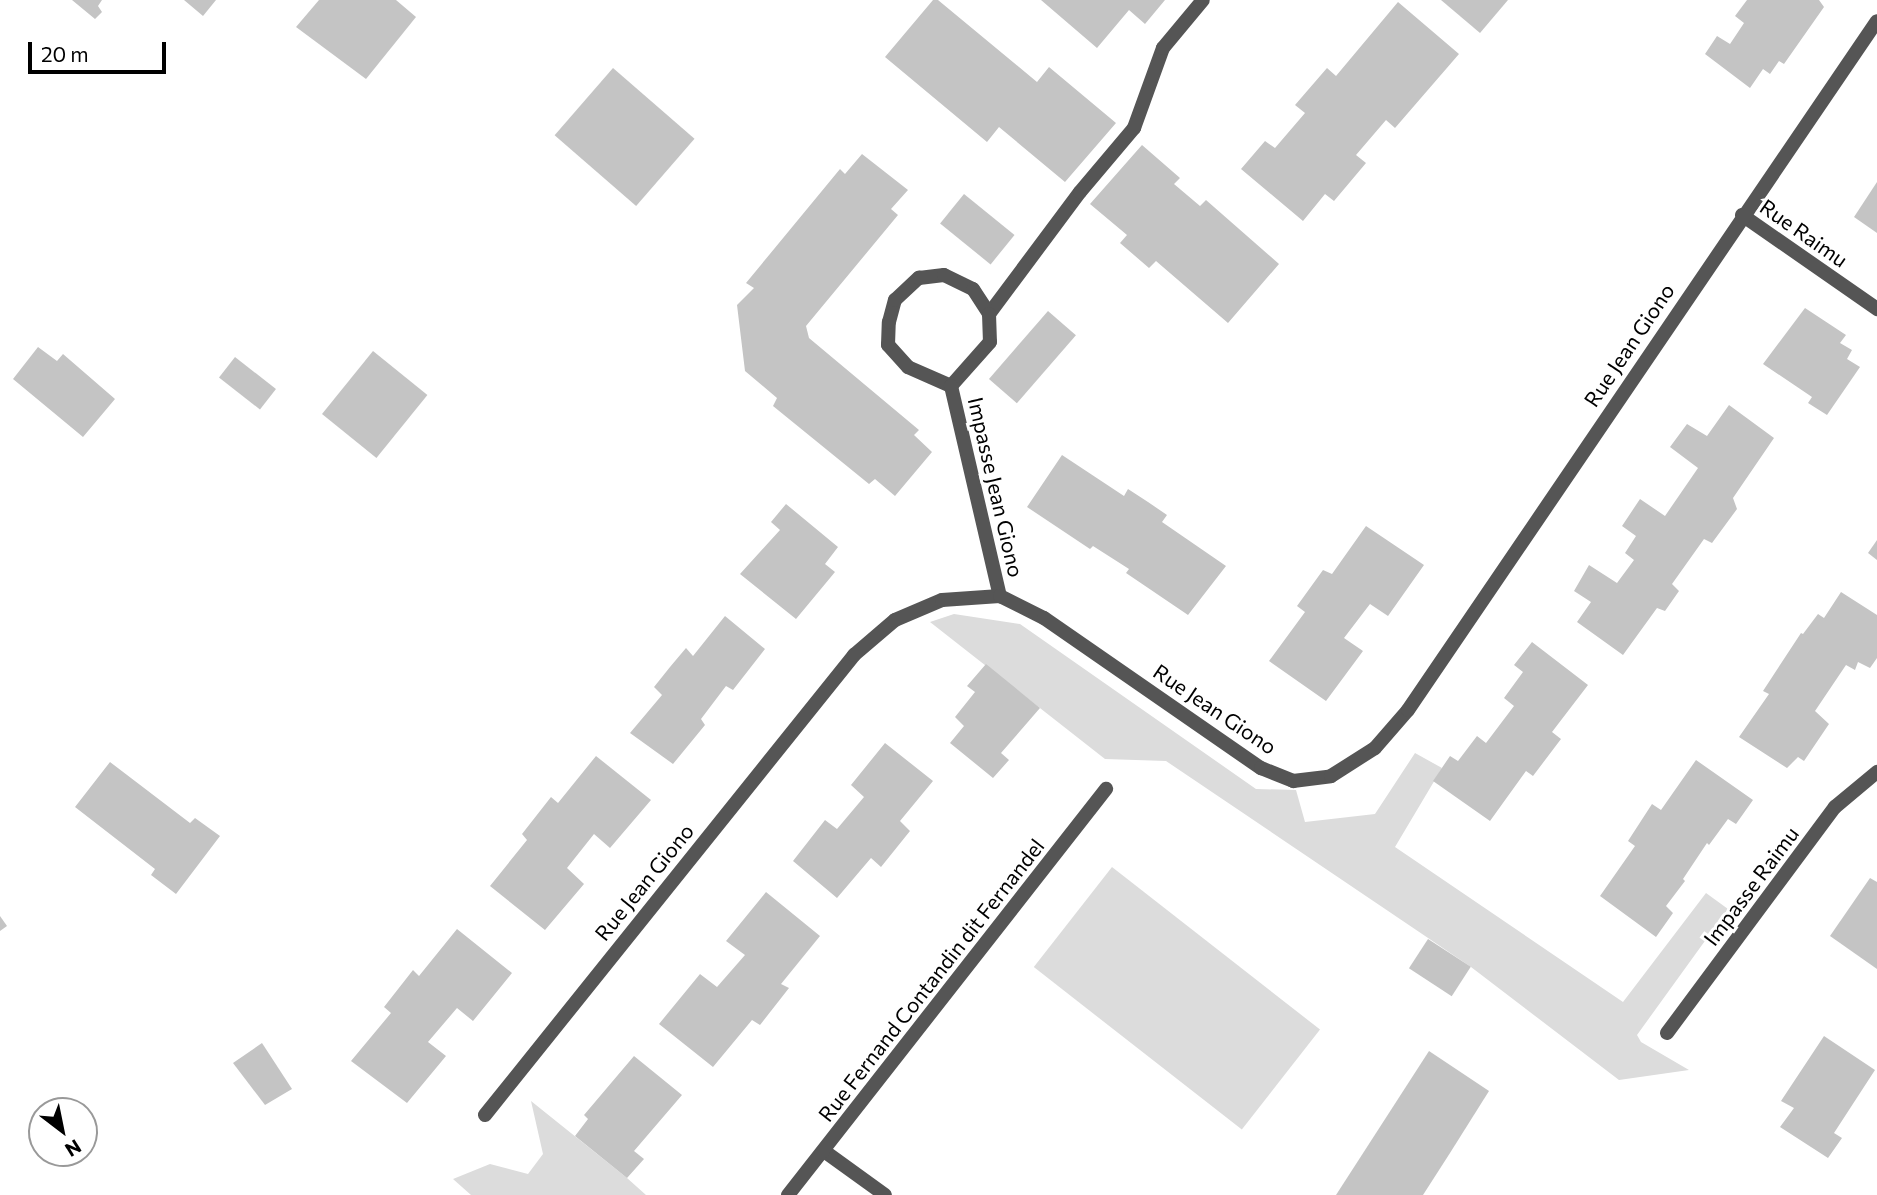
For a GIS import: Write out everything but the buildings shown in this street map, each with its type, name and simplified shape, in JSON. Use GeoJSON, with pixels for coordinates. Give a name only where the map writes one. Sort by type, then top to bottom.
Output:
{"type":"FeatureCollection","features":[{"type":"Feature","properties":{"kind":"street"},"geometry":{"type":"LineString","coordinates":[[989,314],[1080,192],[1134,128],[1163,48],[1203,0]]}},
{"type":"Feature","properties":{"kind":"street","name":"Rue Jean Giono"},"geometry":{"type":"LineString","coordinates":[[485,1115],[854,655],[895,620],[942,600],[1000,596],[1044,618],[1261,768],[1293,781],[1331,776],[1375,748],[1408,710],[1742,215],[1877,21]]}},
{"type":"Feature","properties":{"kind":"street","name":"Rue Raimu"},"geometry":{"type":"LineString","coordinates":[[1742,215],[1877,309]]}},
{"type":"Feature","properties":{"kind":"street","name":"Impasse Jean Giono"},"geometry":{"type":"LineString","coordinates":[[944,275],[973,289],[989,314],[990,342],[951,386],[908,367],[888,345],[888,322],[895,299],[919,278],[944,275]]}},
{"type":"Feature","properties":{"kind":"street","name":"Impasse Jean Giono"},"geometry":{"type":"LineString","coordinates":[[951,386],[1000,596]]}},
{"type":"Feature","properties":{"kind":"street","name":"Impasse Raimu"},"geometry":{"type":"LineString","coordinates":[[1667,1033],[1835,807],[1877,772]]}},
{"type":"Feature","properties":{"kind":"street","name":"Rue Fernand Contandin dit Fernandel"},"geometry":{"type":"LineString","coordinates":[[788,1195],[1106,789]]}},
{"type":"Feature","properties":{"kind":"street"},"geometry":{"type":"LineString","coordinates":[[824,1151],[886,1195]]}},
{"type":"Feature","properties":{"kind":"shaded area"},"geometry":{"type":"Polygon","coordinates":[[[954,614],[1020,624],[1256,789],[1296,790],[1305,822],[1375,814],[1415,753],[1442,768],[1395,847],[1623,1002],[1706,893],[1728,909],[1637,1035],[1641,1042],[1689,1070],[1619,1080],[1471,967],[1166,761],[1105,759],[930,622],[954,614]]]}},
{"type":"Feature","properties":{"kind":"shaded area"},"geometry":{"type":"Polygon","coordinates":[[[1112,867],[1320,1030],[1242,1130],[1034,967],[1112,867]]]}},
{"type":"Feature","properties":{"kind":"shaded area"},"geometry":{"type":"Polygon","coordinates":[[[531,1101],[646,1195],[471,1195],[453,1179],[490,1164],[528,1174],[543,1154],[531,1101]]]}}]}
